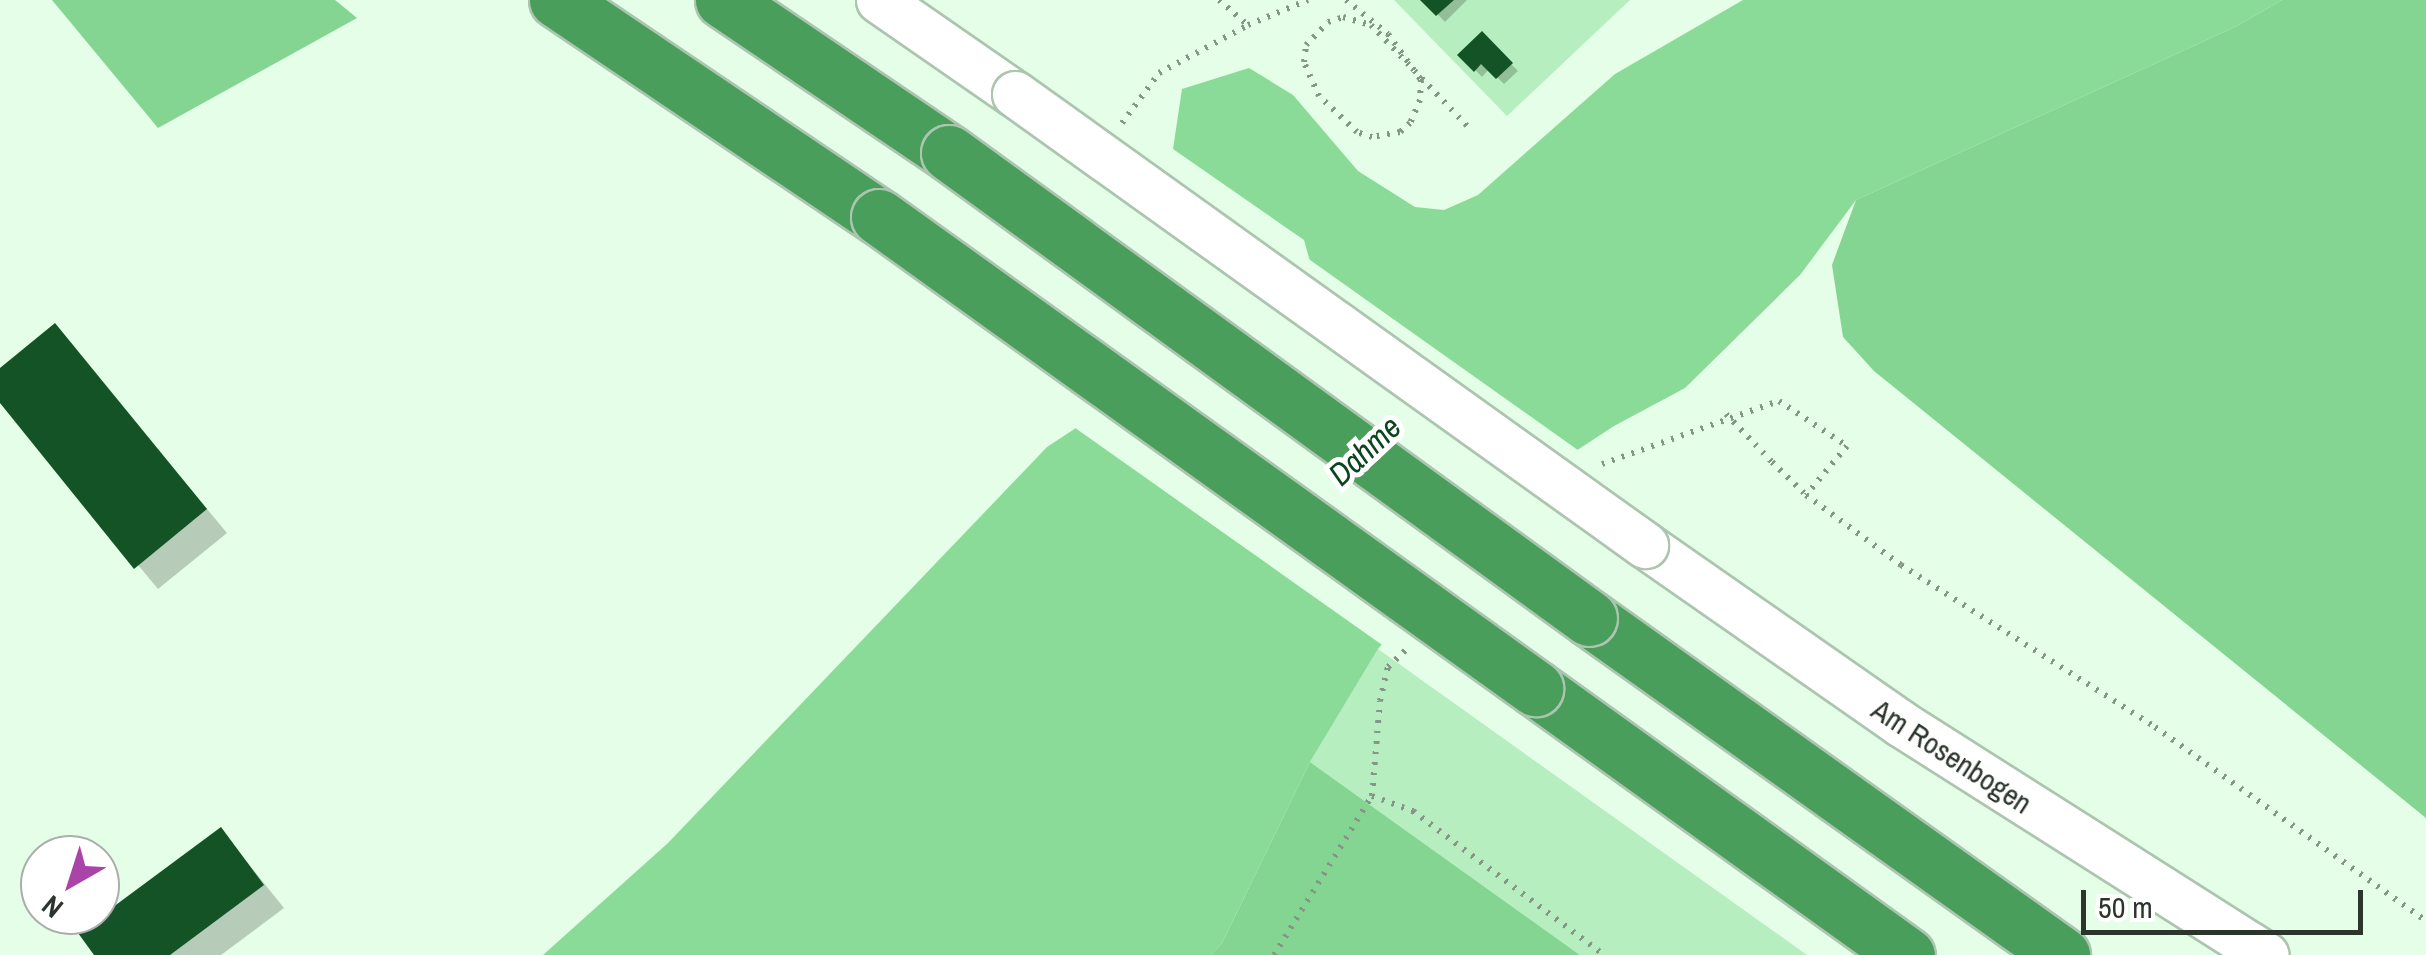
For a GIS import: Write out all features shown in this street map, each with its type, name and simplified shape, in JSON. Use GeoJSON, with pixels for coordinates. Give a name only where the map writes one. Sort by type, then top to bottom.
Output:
{"type":"FeatureCollection","features":[{"type":"Feature","properties":{"kind":"highway"},"geometry":{"type":"LineString","coordinates":[[557,0],[879,217],[1908,955]]}},
{"type":"Feature","properties":{"kind":"highway"},"geometry":{"type":"LineString","coordinates":[[723,0],[949,153],[1589,618],[2062,955]]}},
{"type":"Feature","properties":{"kind":"main road","name":"Am Rosenbogen"},"geometry":{"type":"LineString","coordinates":[[879,0],[1900,723],[2266,955]]}},
{"type":"Feature","properties":{"kind":"path"},"geometry":{"type":"LineString","coordinates":[[1220,0],[1248,25],[1308,0]]}},
{"type":"Feature","properties":{"kind":"path"},"geometry":{"type":"LineString","coordinates":[[1346,0],[1388,34],[1421,80],[1420,100],[1410,123],[1400,132],[1372,137],[1357,132],[1318,96],[1304,62],[1306,45],[1314,33],[1343,17],[1371,25],[1471,130]]}},
{"type":"Feature","properties":{"kind":"path"},"geometry":{"type":"LineString","coordinates":[[1726,414],[1806,495],[1901,565],[2251,792],[2426,921]]}},
{"type":"Feature","properties":{"kind":"path"},"geometry":{"type":"LineString","coordinates":[[1806,495],[1847,446]]}},
{"type":"Feature","properties":{"kind":"path"},"geometry":{"type":"LineString","coordinates":[[1274,955],[1372,796],[1413,812],[1604,955]]}},
{"type":"Feature","properties":{"kind":"shaded area"},"geometry":{"type":"Polygon","coordinates":[[[52,0],[335,0],[357,18],[158,128],[52,0]]]}},
{"type":"Feature","properties":{"kind":"shaded area"},"geometry":{"type":"Polygon","coordinates":[[[1394,0],[1630,0],[1507,116],[1394,0]]]}},
{"type":"Feature","properties":{"kind":"shaded area"},"geometry":{"type":"Polygon","coordinates":[[[2282,0],[2426,0],[2426,818],[1874,371],[1843,337],[1832,265],[1856,200],[2235,27],[2282,0]]]}},
{"type":"Feature","properties":{"kind":"shaded area"},"geometry":{"type":"Polygon","coordinates":[[[1378,649],[1807,955],[1580,955],[1310,762],[1378,649]]]}},
{"type":"Feature","properties":{"kind":"shaded area"},"geometry":{"type":"Polygon","coordinates":[[[1310,762],[1580,955],[1211,955],[1222,943],[1310,762]]]}},
{"type":"Feature","properties":{"kind":"water","name":"Dahme"},"geometry":{"type":"Polygon","coordinates":[[[1743,0],[2282,0],[2235,27],[1856,200],[1800,275],[1685,388],[1614,426],[1512,493],[1378,649],[1310,762],[1222,943],[1211,955],[543,955],[668,843],[1047,447],[1079,426],[1176,494],[1332,339],[1304,240],[1173,149],[1182,89],[1249,68],[1293,95],[1358,171],[1415,207],[1444,210],[1478,195],[1615,74],[1743,0]]]}},
{"type":"Feature","properties":{"kind":"pier"},"geometry":{"type":"Polygon","coordinates":[[[1303,255],[1582,453],[1515,497],[1385,647],[1071,425],[1081,422],[1175,488],[1327,337],[1303,255]]]}},
{"type":"Feature","properties":{"kind":"building"},"geometry":{"type":"Polygon","coordinates":[[[1420,0],[1454,0],[1436,16],[1420,0]]]}},
{"type":"Feature","properties":{"kind":"building"},"geometry":{"type":"Polygon","coordinates":[[[1482,31],[1513,63],[1496,79],[1481,64],[1474,72],[1457,55],[1482,31]]]}},
{"type":"Feature","properties":{"kind":"building"},"geometry":{"type":"Polygon","coordinates":[[[55,323],[207,509],[134,569],[0,403],[0,368],[55,323]]]}},
{"type":"Feature","properties":{"kind":"building"},"geometry":{"type":"Polygon","coordinates":[[[221,827],[264,885],[170,955],[94,955],[79,935],[120,935],[120,902],[221,827]]]}}]}
